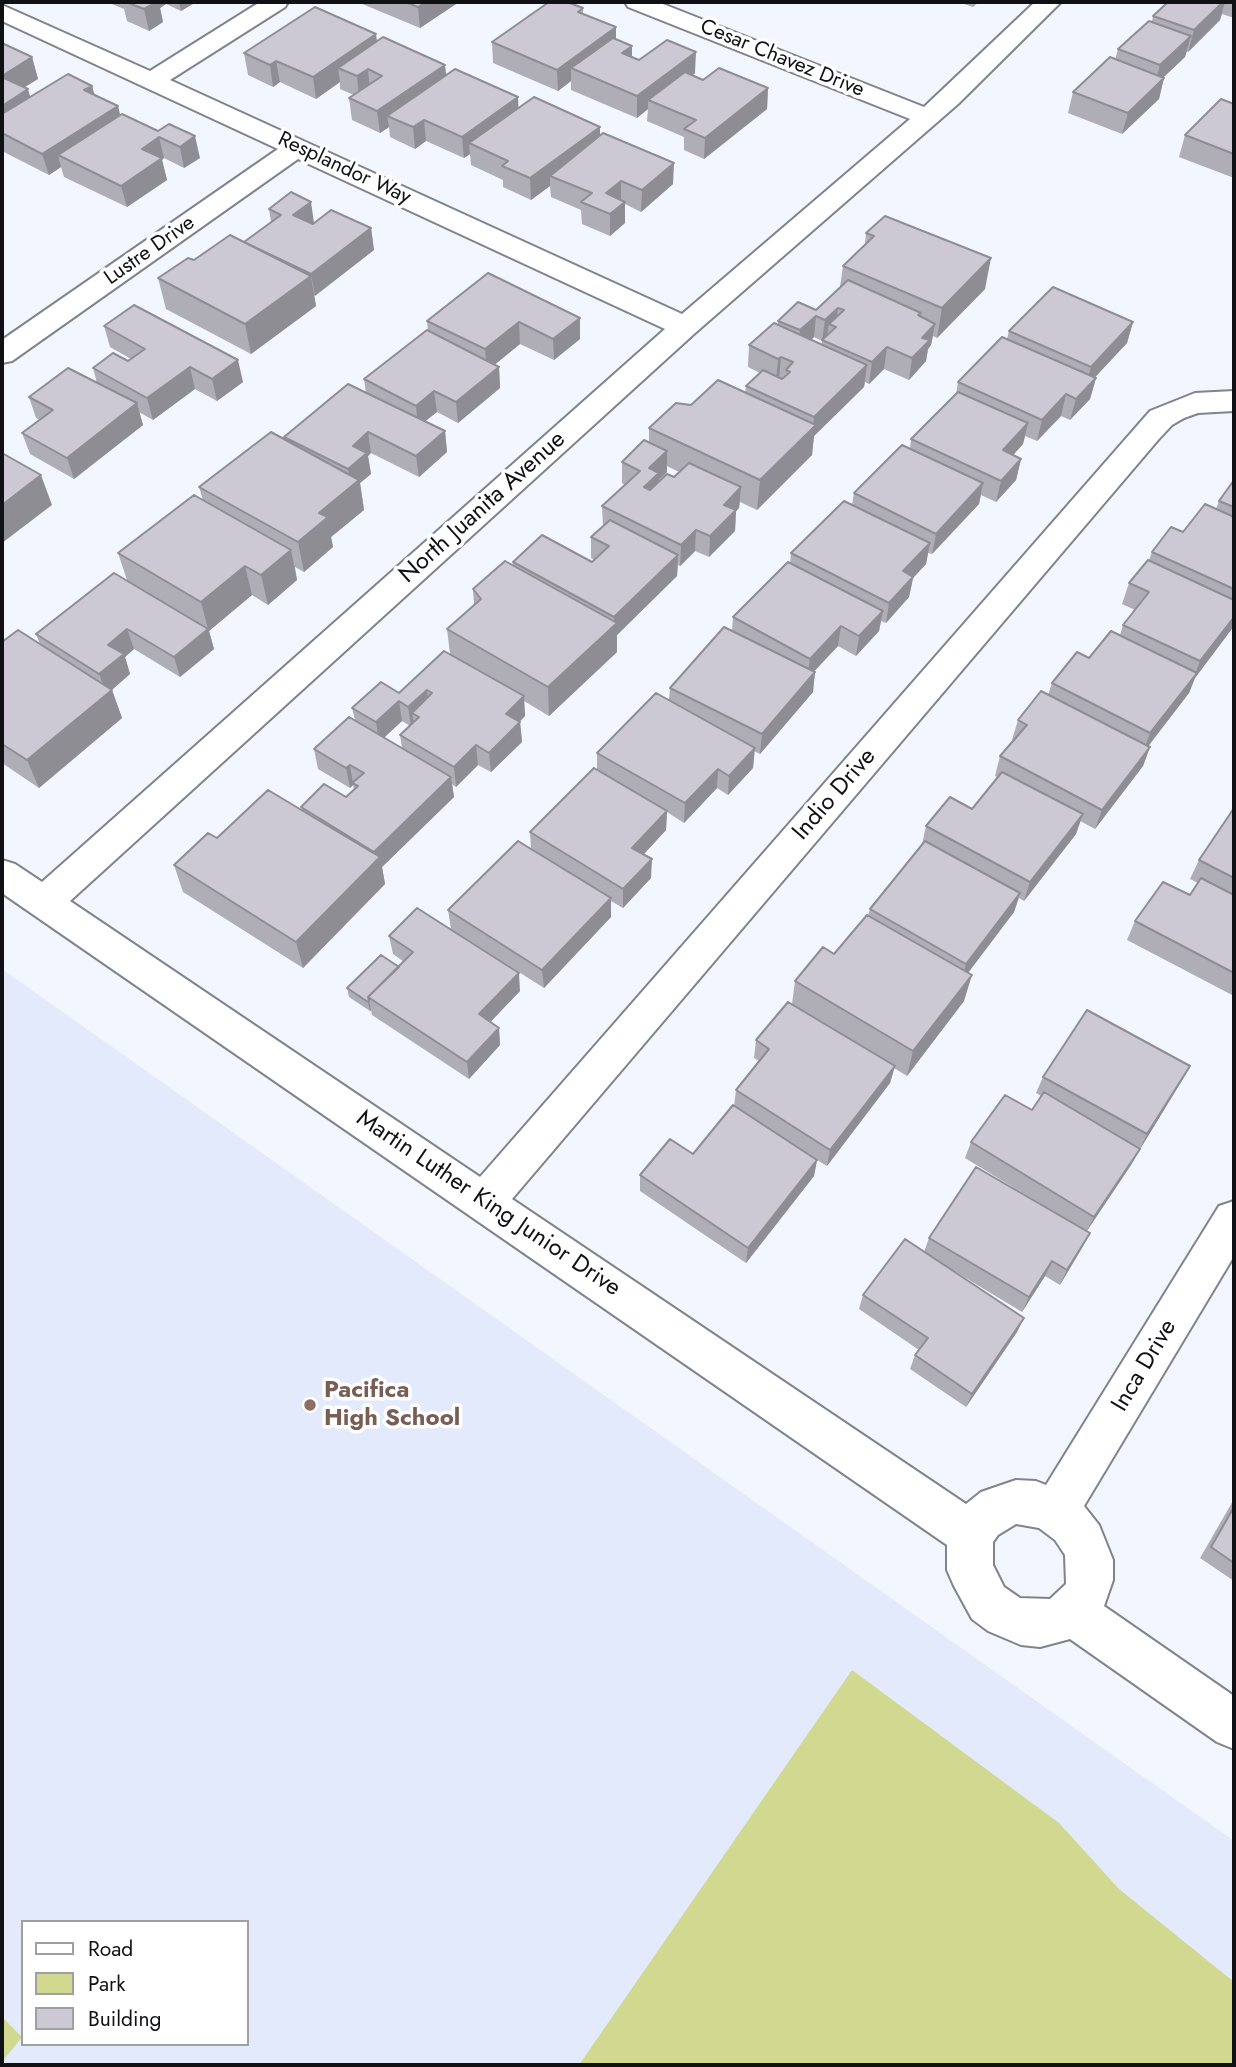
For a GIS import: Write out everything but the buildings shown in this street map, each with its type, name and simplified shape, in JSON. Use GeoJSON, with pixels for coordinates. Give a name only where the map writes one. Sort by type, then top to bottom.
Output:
{"type":"FeatureCollection","features":[{"type":"Feature","properties":{"kind":"street"},"geometry":{"type":"LineString","coordinates":[[152,80],[276,2]]}},
{"type":"Feature","properties":{"kind":"street","name":"Cesar Chavez Drive"},"geometry":{"type":"LineString","coordinates":[[638,2],[927,117]]}},
{"type":"Feature","properties":{"kind":"street","name":"North Juanita Avenue"},"geometry":{"type":"LineString","coordinates":[[43,903],[685,327],[927,117],[1049,2]]}},
{"type":"Feature","properties":{"kind":"street","name":"Resplandor Way"},"geometry":{"type":"LineString","coordinates":[[3,14],[152,80],[685,327]]}},
{"type":"Feature","properties":{"kind":"street","name":"Lustre Drive"},"geometry":{"type":"LineString","coordinates":[[2,354],[298,148]]}},
{"type":"Feature","properties":{"kind":"street","name":"Indio Drive"},"geometry":{"type":"LineString","coordinates":[[485,1201],[1161,418],[1195,404],[1234,401]]}},
{"type":"Feature","properties":{"kind":"street","name":"Martin Luther King Junior Drive"},"geometry":{"type":"LineString","coordinates":[[2,874],[972,1535]]}},
{"type":"Feature","properties":{"kind":"street","name":"Inca Drive"},"geometry":{"type":"LineString","coordinates":[[1055,1512],[1234,1219]]}},
{"type":"Feature","properties":{"kind":"street"},"geometry":{"type":"LineString","coordinates":[[1016,1502],[1036,1503],[1055,1512],[1071,1524],[1083,1541],[1090,1560],[1090,1580],[1084,1598],[1072,1612],[1057,1621],[1040,1624],[1021,1622],[996,1609],[983,1595],[970,1570],[972,1535],[982,1519],[997,1508],[1016,1502]]}},
{"type":"Feature","properties":{"kind":"street"},"geometry":{"type":"LineString","coordinates":[[1072,1612],[1234,1725]]}},
{"type":"Feature","properties":{"kind":"shaded area","name":"Pacifica High School"},"geometry":{"type":"Polygon","coordinates":[[[2,969],[1234,1841],[1234,2065],[2,2065],[2,969]]]}},
{"type":"Feature","properties":{"kind":"green space"},"geometry":{"type":"Polygon","coordinates":[[[852,1670],[1059,1823],[1119,1889],[1234,1982],[1234,2065],[579,2065],[852,1670]]]}},
{"type":"Feature","properties":{"kind":"green space"},"geometry":{"type":"Polygon","coordinates":[[[2,2017],[21,2038],[2,2062],[2,2017]]]}},
{"type":"Feature","properties":{"kind":"place","name":"Pacifica High School"},"geometry":{"type":"Point","coordinates":[310,1405]}}]}
